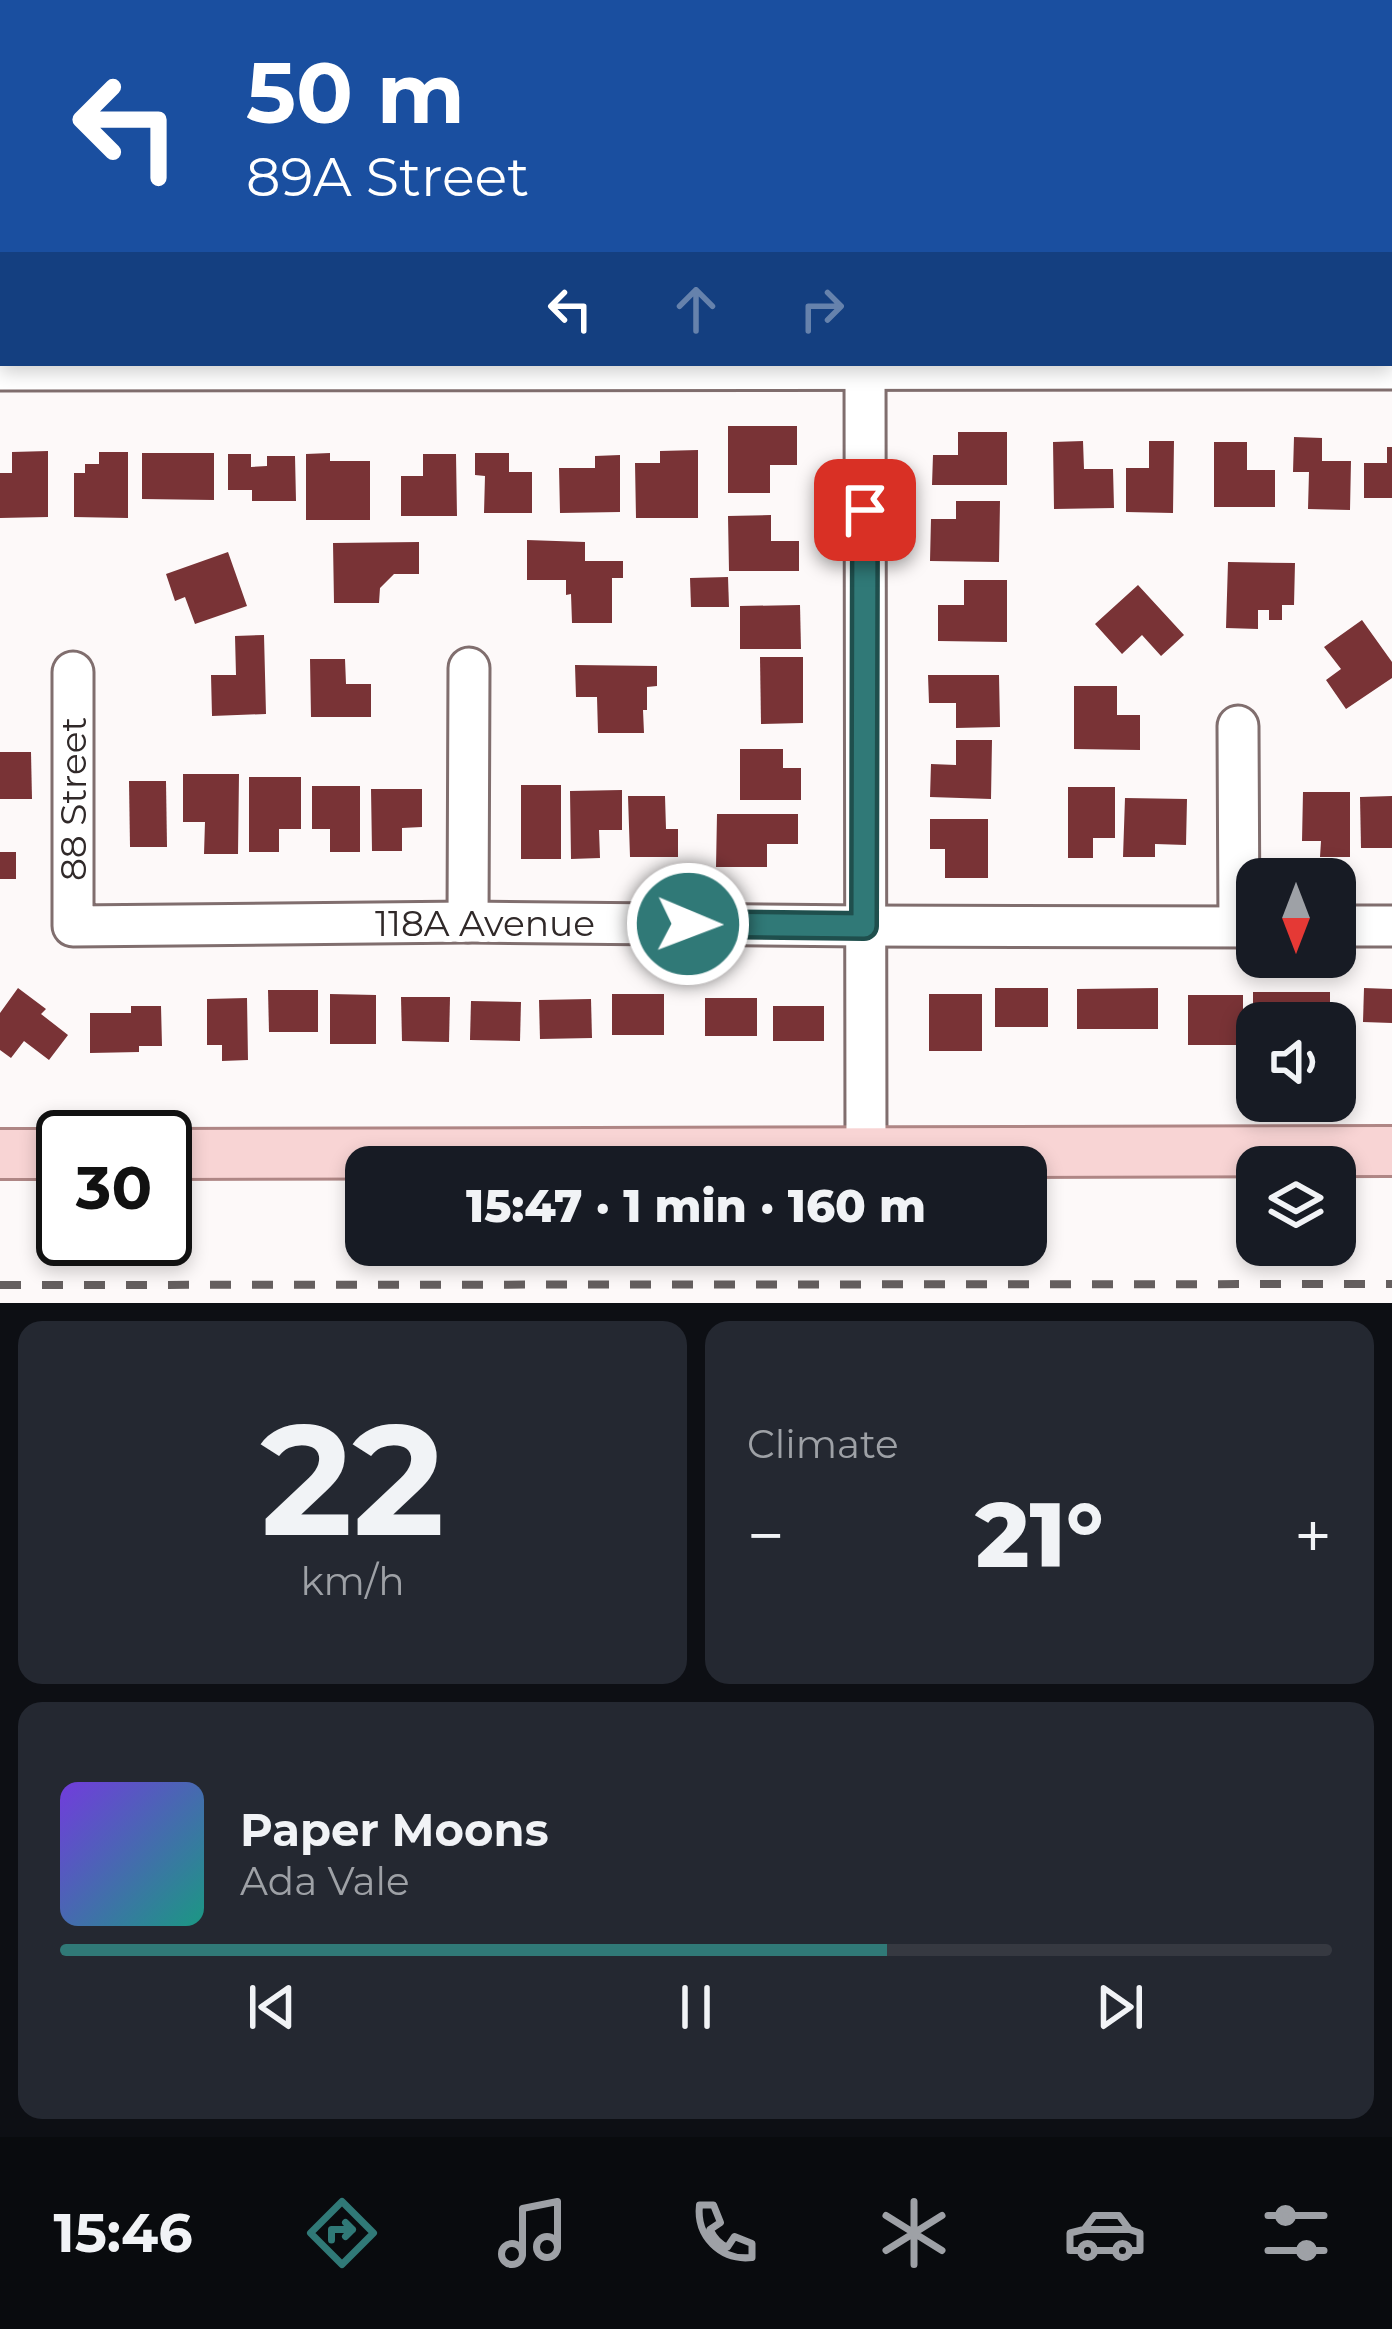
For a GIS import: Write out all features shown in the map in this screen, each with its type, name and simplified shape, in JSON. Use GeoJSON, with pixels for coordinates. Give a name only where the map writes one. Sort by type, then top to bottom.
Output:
{"type":"FeatureCollection","features":[{"type":"Feature","properties":{"kind":"main road"},"geometry":{"type":"LineString","coordinates":[[1047,1151],[1392,1150]]}},
{"type":"Feature","properties":{"kind":"main road"},"geometry":{"type":"LineString","coordinates":[[192,1154],[345,1153]]}},
{"type":"Feature","properties":{"kind":"main road"},"geometry":{"type":"LineString","coordinates":[[0,1154],[36,1154]]}},
{"type":"Feature","properties":{"kind":"street"},"geometry":{"type":"LineString","coordinates":[[0,370],[82,366],[1392,369]]}},
{"type":"Feature","properties":{"kind":"street"},"geometry":{"type":"LineString","coordinates":[[865,367],[866,1146]]}},
{"type":"Feature","properties":{"kind":"street"},"geometry":{"type":"LineString","coordinates":[[468,922],[469,668]]}},
{"type":"Feature","properties":{"kind":"street","name":"88 Street"},"geometry":{"type":"LineString","coordinates":[[73,672],[73,926]]}},
{"type":"Feature","properties":{"kind":"street"},"geometry":{"type":"LineString","coordinates":[[1238,726],[1245,858]]}},
{"type":"Feature","properties":{"kind":"street","name":"118A Avenue"},"geometry":{"type":"LineString","coordinates":[[73,926],[468,922],[1236,927]]}},
{"type":"Feature","properties":{"kind":"street"},"geometry":{"type":"LineString","coordinates":[[1356,926],[1392,926]]}},
{"type":"Feature","properties":{"kind":"building"},"geometry":{"type":"Polygon","coordinates":[[[728,426],[797,426],[797,465],[770,465],[770,493],[728,493],[728,426]]]}},
{"type":"Feature","properties":{"kind":"building"},"geometry":{"type":"Polygon","coordinates":[[[958,432],[1007,432],[1007,485],[932,485],[933,455],[958,455],[958,432]]]}},
{"type":"Feature","properties":{"kind":"building"},"geometry":{"type":"Polygon","coordinates":[[[1294,437],[1322,438],[1322,461],[1351,461],[1350,510],[1308,509],[1309,472],[1293,472],[1294,437]]]}},
{"type":"Feature","properties":{"kind":"building"},"geometry":{"type":"Polygon","coordinates":[[[1083,441],[1084,469],[1113,469],[1114,508],[1054,509],[1053,442],[1083,441]]]}},
{"type":"Feature","properties":{"kind":"building"},"geometry":{"type":"Polygon","coordinates":[[[1149,441],[1174,441],[1173,513],[1126,512],[1126,468],[1149,468],[1149,441]]]}},
{"type":"Feature","properties":{"kind":"building"},"geometry":{"type":"Polygon","coordinates":[[[1214,442],[1247,442],[1247,470],[1275,470],[1275,507],[1214,507],[1214,442]]]}},
{"type":"Feature","properties":{"kind":"building"},"geometry":{"type":"Polygon","coordinates":[[[1387,447],[1392,447],[1392,498],[1364,498],[1364,463],[1387,463],[1387,447]]]}},
{"type":"Feature","properties":{"kind":"building"},"geometry":{"type":"Polygon","coordinates":[[[698,450],[698,518],[636,518],[635,463],[660,463],[660,451],[698,450]]]}},
{"type":"Feature","properties":{"kind":"building"},"geometry":{"type":"Polygon","coordinates":[[[48,451],[48,517],[0,518],[0,473],[12,473],[12,452],[48,451]]]}},
{"type":"Feature","properties":{"kind":"building"},"geometry":{"type":"Polygon","coordinates":[[[99,452],[128,452],[128,518],[74,517],[74,473],[85,473],[85,464],[99,464],[99,452]]]}},
{"type":"Feature","properties":{"kind":"building"},"geometry":{"type":"Polygon","coordinates":[[[142,453],[214,453],[214,500],[142,499],[142,453]]]}},
{"type":"Feature","properties":{"kind":"building"},"geometry":{"type":"Polygon","coordinates":[[[330,453],[330,461],[370,461],[370,520],[306,520],[306,454],[330,453]]]}},
{"type":"Feature","properties":{"kind":"building"},"geometry":{"type":"Polygon","coordinates":[[[475,453],[509,453],[509,472],[532,472],[532,513],[484,513],[485,476],[475,475],[475,453]]]}},
{"type":"Feature","properties":{"kind":"building"},"geometry":{"type":"Polygon","coordinates":[[[228,454],[251,454],[251,467],[267,466],[267,456],[295,456],[296,501],[252,501],[252,490],[228,490],[228,454]]]}},
{"type":"Feature","properties":{"kind":"building"},"geometry":{"type":"Polygon","coordinates":[[[423,454],[456,454],[457,516],[401,516],[401,476],[423,476],[423,454]]]}},
{"type":"Feature","properties":{"kind":"building"},"geometry":{"type":"Polygon","coordinates":[[[620,455],[620,512],[560,513],[559,468],[595,468],[595,456],[620,455]]]}},
{"type":"Feature","properties":{"kind":"building"},"geometry":{"type":"Polygon","coordinates":[[[956,501],[1000,501],[999,562],[930,561],[931,519],[956,519],[956,501]]]}},
{"type":"Feature","properties":{"kind":"building"},"geometry":{"type":"Polygon","coordinates":[[[771,515],[771,541],[799,541],[799,571],[729,571],[728,516],[771,515]]]}},
{"type":"Feature","properties":{"kind":"building"},"geometry":{"type":"Polygon","coordinates":[[[527,540],[585,542],[585,561],[623,561],[623,578],[612,578],[612,623],[572,623],[566,580],[527,580],[527,540]]]}},
{"type":"Feature","properties":{"kind":"building"},"geometry":{"type":"Polygon","coordinates":[[[419,542],[419,574],[394,574],[380,588],[379,603],[334,603],[333,543],[419,542]]]}},
{"type":"Feature","properties":{"kind":"building"},"geometry":{"type":"Polygon","coordinates":[[[228,552],[247,606],[195,624],[185,597],[175,601],[166,574],[228,552]]]}},
{"type":"Feature","properties":{"kind":"building"},"geometry":{"type":"Polygon","coordinates":[[[1228,562],[1295,563],[1294,605],[1282,605],[1282,620],[1269,620],[1269,610],[1258,610],[1258,629],[1226,628],[1228,562]]]}},
{"type":"Feature","properties":{"kind":"building"},"geometry":{"type":"Polygon","coordinates":[[[728,577],[729,607],[691,607],[690,578],[728,577]]]}},
{"type":"Feature","properties":{"kind":"building"},"geometry":{"type":"Polygon","coordinates":[[[964,580],[1007,580],[1007,642],[938,641],[938,605],[964,605],[964,580]]]}},
{"type":"Feature","properties":{"kind":"building"},"geometry":{"type":"Polygon","coordinates":[[[1138,585],[1184,635],[1161,656],[1142,635],[1122,654],[1095,624],[1138,585]]]}},
{"type":"Feature","properties":{"kind":"building"},"geometry":{"type":"Polygon","coordinates":[[[800,605],[801,649],[740,649],[740,606],[800,605]]]}},
{"type":"Feature","properties":{"kind":"building"},"geometry":{"type":"Polygon","coordinates":[[[1362,620],[1392,662],[1392,678],[1346,709],[1326,680],[1341,669],[1324,647],[1362,620]]]}},
{"type":"Feature","properties":{"kind":"building"},"geometry":{"type":"Polygon","coordinates":[[[264,635],[266,714],[212,716],[211,675],[236,675],[235,636],[264,635]]]}},
{"type":"Feature","properties":{"kind":"building"},"geometry":{"type":"Polygon","coordinates":[[[760,657],[803,657],[803,723],[761,724],[760,657]]]}},
{"type":"Feature","properties":{"kind":"building"},"geometry":{"type":"Polygon","coordinates":[[[310,659],[345,659],[346,684],[371,684],[371,717],[311,717],[310,659]]]}},
{"type":"Feature","properties":{"kind":"building"},"geometry":{"type":"Polygon","coordinates":[[[575,665],[657,666],[657,686],[647,687],[644,733],[598,733],[597,697],[576,697],[575,665]]]}},
{"type":"Feature","properties":{"kind":"building"},"geometry":{"type":"Polygon","coordinates":[[[928,675],[999,675],[1000,727],[956,728],[956,703],[929,703],[928,675]]]}},
{"type":"Feature","properties":{"kind":"building"},"geometry":{"type":"Polygon","coordinates":[[[1074,686],[1117,686],[1117,715],[1140,715],[1140,750],[1074,749],[1074,686]]]}},
{"type":"Feature","properties":{"kind":"building"},"geometry":{"type":"Polygon","coordinates":[[[956,740],[992,740],[991,799],[930,797],[931,764],[956,765],[956,740]]]}},
{"type":"Feature","properties":{"kind":"building"},"geometry":{"type":"Polygon","coordinates":[[[740,749],[783,749],[783,768],[801,768],[801,800],[740,800],[740,749]]]}},
{"type":"Feature","properties":{"kind":"building"},"geometry":{"type":"Polygon","coordinates":[[[0,752],[31,752],[32,799],[0,799],[0,752]]]}},
{"type":"Feature","properties":{"kind":"building"},"geometry":{"type":"Polygon","coordinates":[[[183,774],[239,774],[238,854],[204,854],[205,822],[183,822],[183,774]]]}},
{"type":"Feature","properties":{"kind":"building"},"geometry":{"type":"Polygon","coordinates":[[[249,777],[301,777],[301,829],[279,829],[279,852],[249,852],[249,777]]]}},
{"type":"Feature","properties":{"kind":"building"},"geometry":{"type":"Polygon","coordinates":[[[129,781],[166,781],[167,847],[130,847],[129,781]]]}},
{"type":"Feature","properties":{"kind":"building"},"geometry":{"type":"Polygon","coordinates":[[[521,785],[561,785],[561,859],[521,859],[521,785]]]}},
{"type":"Feature","properties":{"kind":"building"},"geometry":{"type":"Polygon","coordinates":[[[312,786],[360,786],[360,852],[330,852],[330,829],[312,829],[312,786]]]}},
{"type":"Feature","properties":{"kind":"building"},"geometry":{"type":"Polygon","coordinates":[[[1068,787],[1115,787],[1115,838],[1093,838],[1093,858],[1068,858],[1068,787]]]}},
{"type":"Feature","properties":{"kind":"building"},"geometry":{"type":"Polygon","coordinates":[[[371,789],[422,789],[422,827],[402,828],[402,851],[372,851],[371,789]]]}},
{"type":"Feature","properties":{"kind":"building"},"geometry":{"type":"Polygon","coordinates":[[[622,790],[622,830],[599,830],[600,858],[571,859],[570,791],[622,790]]]}},
{"type":"Feature","properties":{"kind":"building"},"geometry":{"type":"Polygon","coordinates":[[[1303,792],[1350,792],[1350,857],[1320,857],[1321,841],[1302,841],[1303,792]]]}},
{"type":"Feature","properties":{"kind":"building"},"geometry":{"type":"Polygon","coordinates":[[[628,796],[665,796],[666,829],[678,829],[678,857],[630,857],[628,796]]]}},
{"type":"Feature","properties":{"kind":"building"},"geometry":{"type":"Polygon","coordinates":[[[1392,796],[1392,848],[1361,848],[1360,797],[1392,796]]]}},
{"type":"Feature","properties":{"kind":"building"},"geometry":{"type":"Polygon","coordinates":[[[1125,798],[1187,799],[1186,845],[1155,844],[1155,857],[1123,857],[1125,798]]]}},
{"type":"Feature","properties":{"kind":"building"},"geometry":{"type":"Polygon","coordinates":[[[717,814],[798,814],[798,844],[767,844],[767,867],[716,867],[717,814]]]}},
{"type":"Feature","properties":{"kind":"building"},"geometry":{"type":"Polygon","coordinates":[[[930,819],[988,819],[988,878],[945,878],[945,849],[930,849],[930,819]]]}},
{"type":"Feature","properties":{"kind":"building"},"geometry":{"type":"Polygon","coordinates":[[[0,852],[16,852],[16,879],[0,879],[0,852]]]}},
{"type":"Feature","properties":{"kind":"building"},"geometry":{"type":"Polygon","coordinates":[[[18,988],[46,1009],[41,1014],[68,1035],[49,1060],[24,1041],[11,1058],[0,1050],[0,1013],[18,988]]]}},
{"type":"Feature","properties":{"kind":"building"},"geometry":{"type":"Polygon","coordinates":[[[995,988],[1048,988],[1048,1027],[995,1027],[995,988]]]}},
{"type":"Feature","properties":{"kind":"building"},"geometry":{"type":"Polygon","coordinates":[[[1158,988],[1158,1029],[1077,1029],[1077,989],[1158,988]]]}},
{"type":"Feature","properties":{"kind":"building"},"geometry":{"type":"Polygon","coordinates":[[[1364,988],[1392,989],[1392,1023],[1363,1022],[1364,988]]]}},
{"type":"Feature","properties":{"kind":"building"},"geometry":{"type":"Polygon","coordinates":[[[268,990],[318,990],[318,1032],[269,1032],[268,990]]]}},
{"type":"Feature","properties":{"kind":"building"},"geometry":{"type":"Polygon","coordinates":[[[1253,992],[1330,992],[1330,1002],[1253,1002],[1253,992]]]}},
{"type":"Feature","properties":{"kind":"building"},"geometry":{"type":"Polygon","coordinates":[[[330,994],[376,995],[376,1044],[330,1044],[330,994]]]}},
{"type":"Feature","properties":{"kind":"building"},"geometry":{"type":"Polygon","coordinates":[[[612,994],[664,994],[664,1035],[612,1035],[612,994]]]}},
{"type":"Feature","properties":{"kind":"building"},"geometry":{"type":"Polygon","coordinates":[[[929,994],[982,994],[982,1051],[929,1051],[929,994]]]}},
{"type":"Feature","properties":{"kind":"building"},"geometry":{"type":"Polygon","coordinates":[[[1188,995],[1243,995],[1243,1002],[1236,1002],[1236,1045],[1188,1045],[1188,995]]]}},
{"type":"Feature","properties":{"kind":"building"},"geometry":{"type":"Polygon","coordinates":[[[401,997],[450,997],[449,1042],[402,1041],[401,997]]]}},
{"type":"Feature","properties":{"kind":"building"},"geometry":{"type":"Polygon","coordinates":[[[247,998],[248,1060],[222,1061],[222,1045],[207,1045],[207,999],[247,998]]]}},
{"type":"Feature","properties":{"kind":"building"},"geometry":{"type":"Polygon","coordinates":[[[705,998],[757,998],[757,1036],[705,1036],[705,998]]]}},
{"type":"Feature","properties":{"kind":"building"},"geometry":{"type":"Polygon","coordinates":[[[591,999],[592,1038],[540,1039],[539,1000],[591,999]]]}},
{"type":"Feature","properties":{"kind":"building"},"geometry":{"type":"Polygon","coordinates":[[[471,1001],[521,1002],[520,1041],[470,1040],[471,1001]]]}},
{"type":"Feature","properties":{"kind":"building"},"geometry":{"type":"Polygon","coordinates":[[[131,1006],[161,1006],[162,1046],[139,1046],[139,1052],[90,1053],[90,1013],[131,1013],[131,1006]]]}},
{"type":"Feature","properties":{"kind":"building"},"geometry":{"type":"Polygon","coordinates":[[[773,1006],[824,1006],[824,1041],[773,1041],[773,1006]]]}},
{"type":"Feature","properties":{"kind":"railway"},"geometry":{"type":"LineString","coordinates":[[0,1285],[1392,1284]]}},
{"type":"Feature","properties":{"kind":"route"},"geometry":{"type":"LineString","coordinates":[[688,924],[864,926],[865,510]]}}]}
